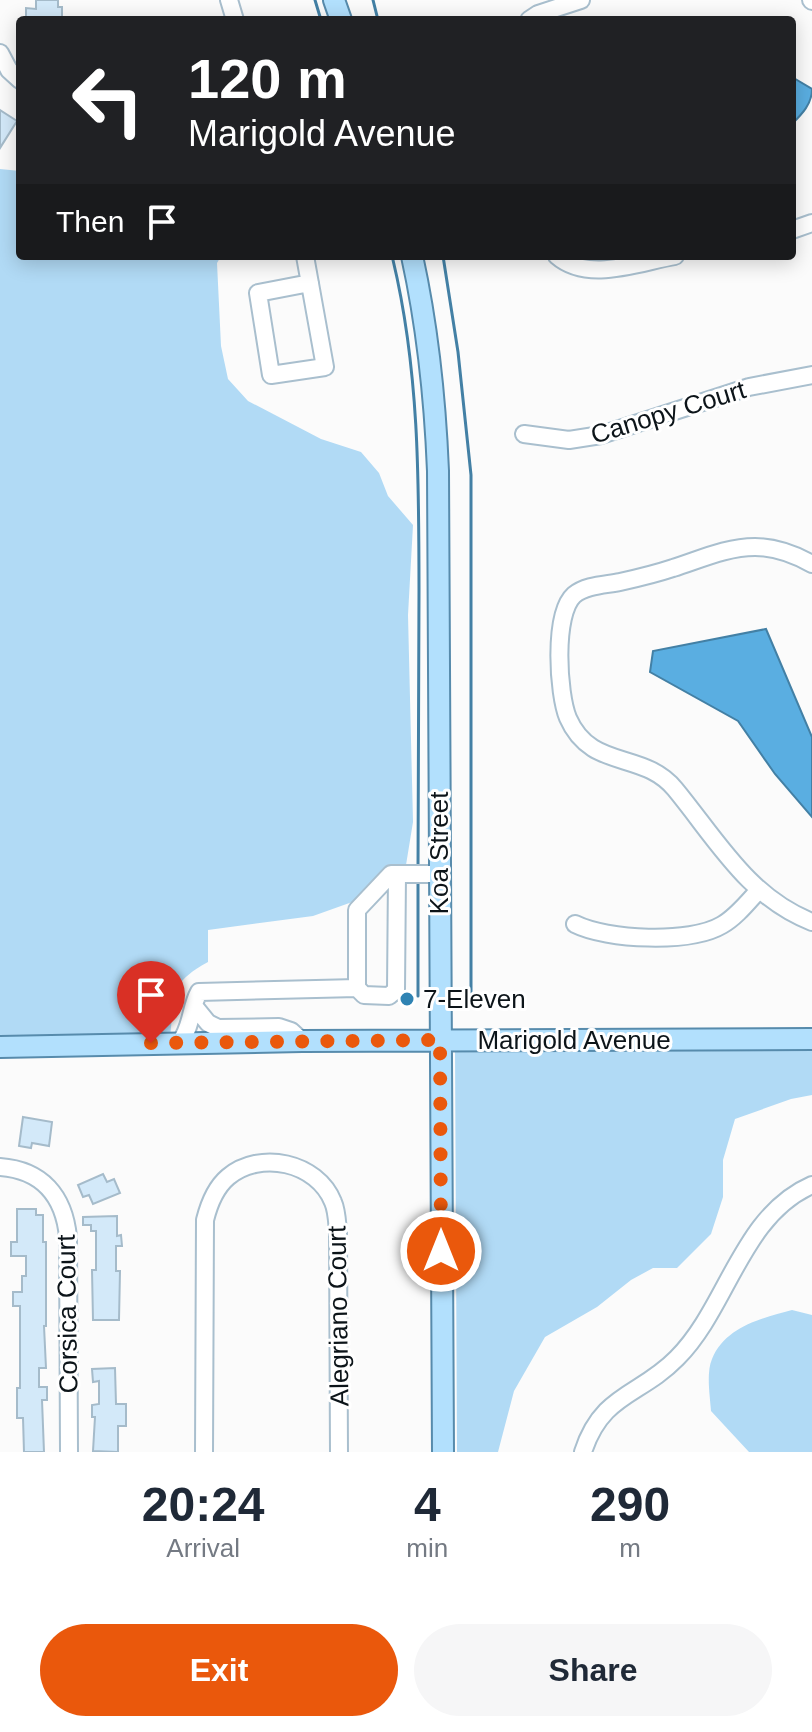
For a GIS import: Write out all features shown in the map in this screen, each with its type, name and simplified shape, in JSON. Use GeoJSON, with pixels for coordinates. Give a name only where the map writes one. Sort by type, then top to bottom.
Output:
{"type":"FeatureCollection","features":[{"type":"Feature","properties":{"kind":"main road","name":"Koa Street"},"geometry":{"type":"LineString","coordinates":[[413,260],[425,315],[435,389],[438,471],[443,1452]]}},
{"type":"Feature","properties":{"kind":"main road","name":"Marigold Avenue"},"geometry":{"type":"LineString","coordinates":[[0,1047],[180,1042],[812,1039]]}},
{"type":"Feature","properties":{"kind":"street"},"geometry":{"type":"LineString","coordinates":[[535,16],[581,0]]}},
{"type":"Feature","properties":{"kind":"street"},"geometry":{"type":"LineString","coordinates":[[0,53],[16,76]]}},
{"type":"Feature","properties":{"kind":"street"},"geometry":{"type":"LineString","coordinates":[[306,260],[310,283],[325,367],[271,375],[258,293],[310,283]]}},
{"type":"Feature","properties":{"kind":"street"},"geometry":{"type":"LineString","coordinates":[[563,260],[590,270],[651,260]]}},
{"type":"Feature","properties":{"kind":"street","name":"Canopy Court"},"geometry":{"type":"LineString","coordinates":[[524,434],[569,440],[601,435],[749,387],[812,375]]}},
{"type":"Feature","properties":{"kind":"street"},"geometry":{"type":"LineString","coordinates":[[812,564],[774,549],[733,549],[652,575],[587,588],[572,596],[562,613],[561,623],[561,687],[568,718],[581,749],[649,769],[668,782],[730,862],[758,891],[812,922]]}},
{"type":"Feature","properties":{"kind":"street"},"geometry":{"type":"LineString","coordinates":[[397,874],[396,990],[389,996],[364,995],[357,988],[357,910],[391,874],[397,874],[439,874]]}},
{"type":"Feature","properties":{"kind":"street"},"geometry":{"type":"LineString","coordinates":[[575,924],[608,936],[697,935],[724,924],[758,891]]}},
{"type":"Feature","properties":{"kind":"street"},"geometry":{"type":"LineString","coordinates":[[180,1042],[188,1030],[199,992],[357,988]]}},
{"type":"Feature","properties":{"kind":"street"},"geometry":{"type":"LineString","coordinates":[[195,1007],[208,1023],[218,1028],[279,1027],[291,1031],[302,1041]]}},
{"type":"Feature","properties":{"kind":"street","name":"Alegriano Court"},"geometry":{"type":"LineString","coordinates":[[204,1452],[205,1220],[214,1195],[227,1178],[245,1167],[265,1162],[293,1166],[312,1175],[329,1194],[335,1210],[338,1232],[339,1452]]}},
{"type":"Feature","properties":{"kind":"street","name":"Corsica Court"},"geometry":{"type":"LineString","coordinates":[[0,1167],[21,1170],[45,1182],[57,1196],[64,1213],[68,1237],[69,1452]]}},
{"type":"Feature","properties":{"kind":"street"},"geometry":{"type":"LineString","coordinates":[[583,1452],[593,1428],[611,1404],[663,1370],[684,1350],[768,1217],[794,1194],[812,1185]]}},
{"type":"Feature","properties":{"kind":"shaded area"},"geometry":{"type":"Polygon","coordinates":[[[0,169],[16,171],[16,260],[219,260],[221,346],[228,379],[248,401],[321,439],[361,452],[379,473],[388,496],[413,525],[408,615],[413,822],[406,865],[396,865],[355,901],[313,916],[208,930],[208,962],[180,984],[174,1001],[170,1037],[0,1041],[0,169]]]}},
{"type":"Feature","properties":{"kind":"shaded area"},"geometry":{"type":"Polygon","coordinates":[[[812,1045],[812,1095],[791,1099],[735,1119],[723,1160],[723,1197],[711,1234],[677,1268],[653,1268],[631,1280],[597,1307],[545,1337],[514,1391],[498,1452],[457,1452],[455,1046],[812,1045]]]}},
{"type":"Feature","properties":{"kind":"shaded area"},"geometry":{"type":"Polygon","coordinates":[[[792,1310],[812,1315],[812,1452],[749,1452],[711,1411],[710,1365],[718,1348],[735,1332],[792,1310]]]}},
{"type":"Feature","properties":{"kind":"water"},"geometry":{"type":"Polygon","coordinates":[[[796,79],[812,89],[803,112],[796,120],[796,79]]]}},
{"type":"Feature","properties":{"kind":"water"},"geometry":{"type":"Polygon","coordinates":[[[766,629],[812,737],[812,817],[775,774],[738,721],[650,672],[653,651],[766,629]]]}},
{"type":"Feature","properties":{"kind":"building"},"geometry":{"type":"Polygon","coordinates":[[[36,0],[58,0],[62,16],[26,16],[26,8],[36,9],[36,0]]]}},
{"type":"Feature","properties":{"kind":"building"},"geometry":{"type":"Polygon","coordinates":[[[0,110],[16,123],[0,148],[0,110]]]}},
{"type":"Feature","properties":{"kind":"building"},"geometry":{"type":"Polygon","coordinates":[[[23,1117],[52,1122],[49,1146],[32,1143],[31,1148],[19,1146],[23,1117]]]}},
{"type":"Feature","properties":{"kind":"building"},"geometry":{"type":"Polygon","coordinates":[[[103,1174],[107,1182],[114,1179],[120,1193],[93,1204],[89,1195],[83,1197],[78,1185],[103,1174]]]}},
{"type":"Feature","properties":{"kind":"building"},"geometry":{"type":"Polygon","coordinates":[[[17,1209],[36,1209],[36,1215],[43,1215],[43,1242],[46,1242],[46,1368],[39,1368],[39,1387],[47,1387],[47,1400],[42,1400],[44,1452],[24,1452],[23,1418],[17,1418],[20,1306],[13,1306],[13,1292],[22,1292],[26,1256],[11,1256],[11,1242],[17,1242],[17,1209]]]}},
{"type":"Feature","properties":{"kind":"building"},"geometry":{"type":"Polygon","coordinates":[[[117,1216],[117,1236],[121,1235],[122,1246],[116,1246],[116,1271],[120,1271],[119,1320],[93,1320],[92,1270],[96,1270],[96,1231],[91,1231],[91,1225],[83,1225],[83,1217],[117,1216]]]}},
{"type":"Feature","properties":{"kind":"building"},"geometry":{"type":"Polygon","coordinates":[[[115,1368],[116,1404],[126,1404],[126,1426],[118,1426],[118,1452],[93,1451],[95,1417],[92,1417],[92,1405],[99,1404],[99,1381],[93,1382],[92,1369],[115,1368]]]}},
{"type":"Feature","properties":{"kind":"waterway"},"geometry":{"type":"LineString","coordinates":[[315,0],[320,16]]}},
{"type":"Feature","properties":{"kind":"waterway"},"geometry":{"type":"LineString","coordinates":[[373,0],[377,16]]}},
{"type":"Feature","properties":{"kind":"waterway"},"geometry":{"type":"LineString","coordinates":[[393,260],[413,383],[418,466],[418,870]]}},
{"type":"Feature","properties":{"kind":"waterway"},"geometry":{"type":"LineString","coordinates":[[444,260],[458,352],[471,475],[471,1004]]}},
{"type":"Feature","properties":{"kind":"waterway"},"geometry":{"type":"LineString","coordinates":[[418,881],[418,996]]}},
{"type":"Feature","properties":{"kind":"place","name":"7-Eleven"},"geometry":{"type":"Point","coordinates":[407,999]}},
{"type":"Feature","properties":{"kind":"route"},"geometry":{"type":"LineString","coordinates":[[151,1043],[440,1040],[441,1251]]}}]}
